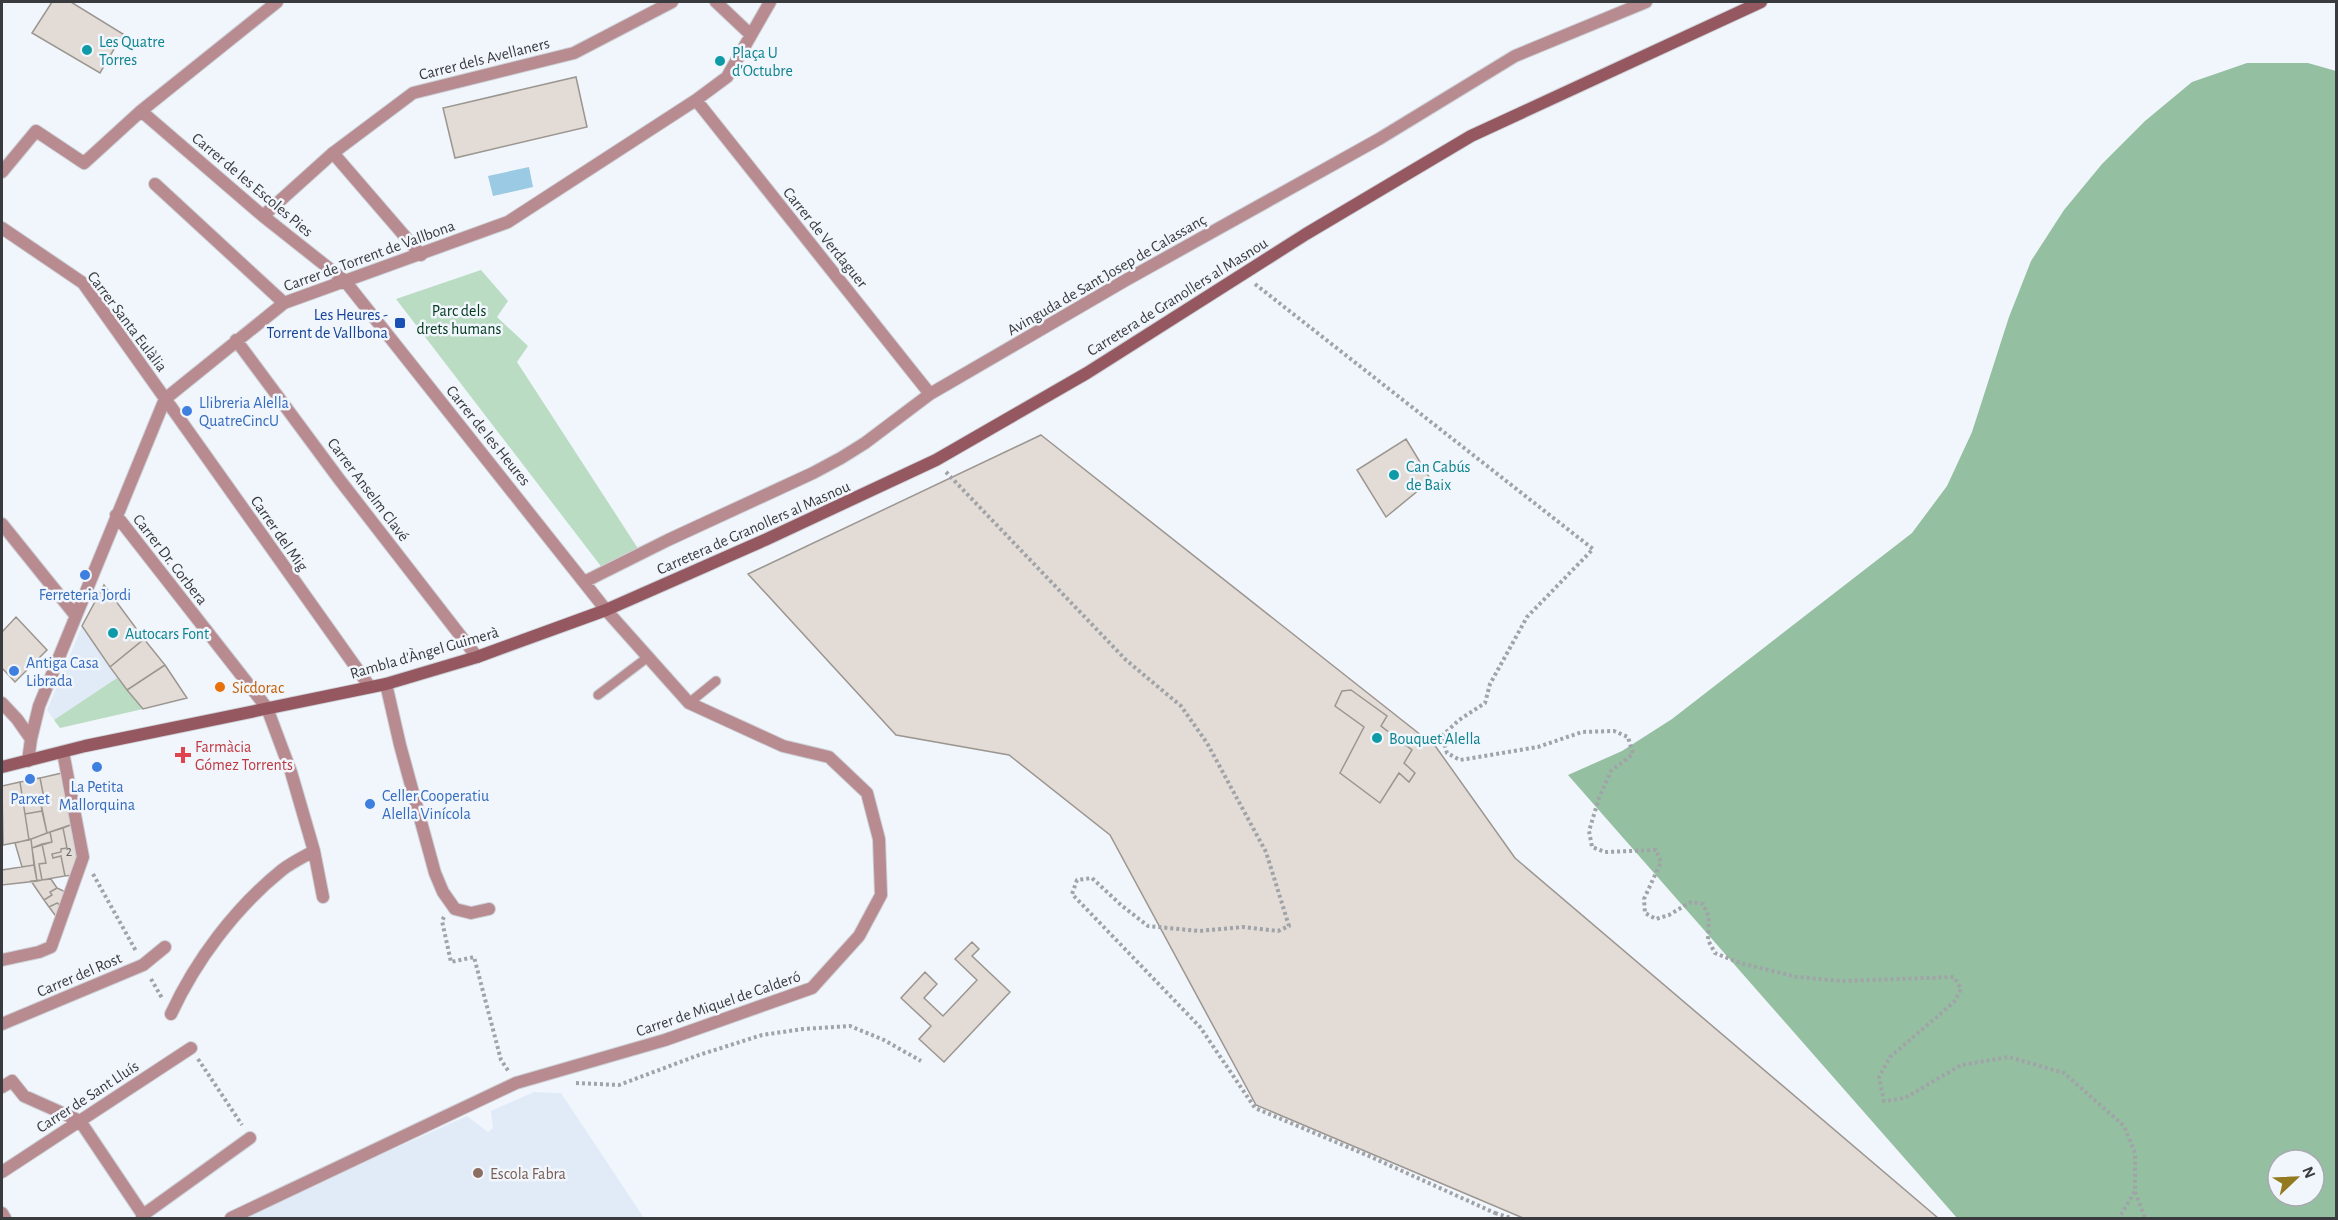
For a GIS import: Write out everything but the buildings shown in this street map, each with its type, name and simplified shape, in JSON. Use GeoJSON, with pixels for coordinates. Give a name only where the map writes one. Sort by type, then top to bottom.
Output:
{"type":"FeatureCollection","features":[{"type":"Feature","properties":{"kind":"main road","name":"Carretera de Granollers al Masnou"},"geometry":{"type":"LineString","coordinates":[[606,610],[767,539],[936,460],[1087,373],[1242,274],[1471,136],[1761,2]]}},
{"type":"Feature","properties":{"kind":"main road","name":"Rambla d'Àngel Guimerà"},"geometry":{"type":"LineString","coordinates":[[2,767],[386,684],[477,657],[606,610]]}},
{"type":"Feature","properties":{"kind":"street"},"geometry":{"type":"LineString","coordinates":[[2,172],[36,131],[84,163],[141,111],[277,2]]}},
{"type":"Feature","properties":{"kind":"street","name":"Carrer dels Avellaners"},"geometry":{"type":"LineString","coordinates":[[262,216],[333,153],[412,93],[574,53],[672,2]]}},
{"type":"Feature","properties":{"kind":"street"},"geometry":{"type":"LineString","coordinates":[[716,2],[751,34]]}},
{"type":"Feature","properties":{"kind":"street","name":"Carrer de Torrent de Vallbona"},"geometry":{"type":"LineString","coordinates":[[28,761],[39,706],[165,399],[284,303],[508,222],[696,100],[727,77],[770,2]]}},
{"type":"Feature","properties":{"kind":"street","name":"Avinguda de Sant Josep de Calassanç"},"geometry":{"type":"LineString","coordinates":[[586,582],[668,540],[813,473],[865,443],[930,394],[1126,280],[1378,139],[1515,56],[1646,2]]}},
{"type":"Feature","properties":{"kind":"street","name":"Carrer de Verdaguer"},"geometry":{"type":"LineString","coordinates":[[696,100],[930,394]]}},
{"type":"Feature","properties":{"kind":"street","name":"Carrer de les Escoles Pies"},"geometry":{"type":"LineString","coordinates":[[141,111],[262,216],[345,281]]}},
{"type":"Feature","properties":{"kind":"street"},"geometry":{"type":"LineString","coordinates":[[333,153],[421,255]]}},
{"type":"Feature","properties":{"kind":"street"},"geometry":{"type":"LineString","coordinates":[[155,184],[284,303]]}},
{"type":"Feature","properties":{"kind":"street","name":"Carrer Santa Eulàlia"},"geometry":{"type":"LineString","coordinates":[[2,228],[83,283],[165,399]]}},
{"type":"Feature","properties":{"kind":"street","name":"Carrer de les Heures"},"geometry":{"type":"LineString","coordinates":[[345,281],[606,610]]}},
{"type":"Feature","properties":{"kind":"street","name":"Carrer Anselm Clavé"},"geometry":{"type":"LineString","coordinates":[[236,340],[339,479],[477,657]]}},
{"type":"Feature","properties":{"kind":"street","name":"Carrer del Mig"},"geometry":{"type":"LineString","coordinates":[[165,399],[370,687]]}},
{"type":"Feature","properties":{"kind":"street","name":"Carrer Dr. Corbera"},"geometry":{"type":"LineString","coordinates":[[116,515],[267,708],[291,772],[314,851],[323,897]]}},
{"type":"Feature","properties":{"kind":"street"},"geometry":{"type":"LineString","coordinates":[[2,524],[76,616]]}},
{"type":"Feature","properties":{"kind":"street","name":"Carrer de Miquel de Calderó"},"geometry":{"type":"LineString","coordinates":[[231,1218],[516,1083],[665,1040],[812,988],[859,936],[881,895],[879,839],[867,793],[829,757],[783,746],[689,703],[606,610]]}},
{"type":"Feature","properties":{"kind":"street"},"geometry":{"type":"LineString","coordinates":[[386,684],[435,873],[455,909],[471,913],[489,909]]}},
{"type":"Feature","properties":{"kind":"street"},"geometry":{"type":"LineString","coordinates":[[2,703],[31,739]]}},
{"type":"Feature","properties":{"kind":"street"},"geometry":{"type":"LineString","coordinates":[[2,960],[51,948],[83,857],[63,752]]}},
{"type":"Feature","properties":{"kind":"street"},"geometry":{"type":"LineString","coordinates":[[171,1014],[201,961],[249,900],[283,869],[314,851]]}},
{"type":"Feature","properties":{"kind":"street","name":"Carrer del Rost"},"geometry":{"type":"LineString","coordinates":[[2,1024],[143,965],[165,947]]}},
{"type":"Feature","properties":{"kind":"street","name":"Carrer de Sant Lluís"},"geometry":{"type":"LineString","coordinates":[[2,1172],[191,1048]]}},
{"type":"Feature","properties":{"kind":"street"},"geometry":{"type":"LineString","coordinates":[[2,1087],[12,1081],[24,1096],[80,1121],[143,1217],[250,1138]]}},
{"type":"Feature","properties":{"kind":"street"},"geometry":{"type":"LineString","coordinates":[[2,1213],[5,1218]]}},
{"type":"Feature","properties":{"kind":"lane"},"geometry":{"type":"LineString","coordinates":[[598,695],[648,657]]}},
{"type":"Feature","properties":{"kind":"lane"},"geometry":{"type":"LineString","coordinates":[[689,703],[716,681]]}},
{"type":"Feature","properties":{"kind":"path"},"geometry":{"type":"LineString","coordinates":[[1242,274],[1593,549],[1527,617],[1490,684],[1485,703],[1459,720],[1442,736],[1447,753],[1460,760],[1538,747],[1582,732],[1614,731],[1628,737],[1633,754],[1611,771],[1599,798],[1589,831],[1592,847],[1605,852],[1656,850],[1661,862],[1644,899],[1645,913],[1656,919],[1669,915],[1691,902],[1703,904],[1709,917],[1708,940],[1715,953],[1740,963],[1797,977],[1842,981],[1954,977],[1961,990],[1954,1002],[1890,1057],[1879,1077],[1884,1101],[1905,1098],[1961,1065],[2009,1057],[2064,1073],[2124,1126],[2135,1153],[2135,1191],[2145,1218]]}},
{"type":"Feature","properties":{"kind":"path"},"geometry":{"type":"LineString","coordinates":[[936,460],[1126,660],[1181,706],[1207,743],[1266,852],[1289,926],[1278,931],[1243,927],[1199,931],[1148,926],[1092,878],[1077,880],[1072,894],[1200,1027],[1255,1107],[1369,1156],[1495,1216],[1511,1218]]}},
{"type":"Feature","properties":{"kind":"path"},"geometry":{"type":"LineString","coordinates":[[79,867],[86,868],[95,876],[143,965]]}},
{"type":"Feature","properties":{"kind":"path"},"geometry":{"type":"LineString","coordinates":[[451,903],[442,921],[451,962],[474,957],[501,1060],[516,1083]]}},
{"type":"Feature","properties":{"kind":"path"},"geometry":{"type":"LineString","coordinates":[[550,1073],[562,1083],[619,1085],[699,1055],[762,1035],[850,1026],[884,1040],[921,1061]]}},
{"type":"Feature","properties":{"kind":"path"},"geometry":{"type":"LineString","coordinates":[[2119,1218],[2135,1191]]}},
{"type":"Feature","properties":{"kind":"shaded area","name":"Autocars Font"},"geometry":{"type":"Polygon","coordinates":[[[82,626],[117,678],[54,720],[47,710],[82,626]]]}},
{"type":"Feature","properties":{"kind":"shaded area","name":"Escola Fabra"},"geometry":{"type":"Polygon","coordinates":[[[534,1092],[561,1093],[644,1218],[240,1218],[467,1116],[488,1132],[493,1128],[491,1111],[534,1092]]]}},
{"type":"Feature","properties":{"kind":"green space"},"geometry":{"type":"Polygon","coordinates":[[[2247,63],[2308,63],[2336,71],[2336,1218],[1957,1218],[1568,775],[1622,751],[1672,719],[1912,533],[1947,486],[1972,432],[2009,317],[2031,261],[2064,210],[2102,164],[2145,121],[2192,82],[2247,63]]]}},
{"type":"Feature","properties":{"kind":"green space","name":"Parc dels drets humans"},"geometry":{"type":"Polygon","coordinates":[[[481,270],[508,301],[497,317],[528,346],[517,362],[639,550],[603,569],[396,299],[481,270]]]}},
{"type":"Feature","properties":{"kind":"green space"},"geometry":{"type":"Polygon","coordinates":[[[117,678],[143,709],[60,728],[54,720],[117,678]]]}},
{"type":"Feature","properties":{"kind":"water"},"geometry":{"type":"Polygon","coordinates":[[[529,167],[533,187],[493,196],[488,176],[529,167]]]}},
{"type":"Feature","properties":{"kind":"place","name":"Les Quatre Torres"},"geometry":{"type":"Point","coordinates":[87,50]}},
{"type":"Feature","properties":{"kind":"place","name":"Plaça U d'Octubre"},"geometry":{"type":"Point","coordinates":[720,61]}},
{"type":"Feature","properties":{"kind":"place","name":"Les Heures - Torrent de Vallbona"},"geometry":{"type":"Point","coordinates":[400,323]}},
{"type":"Feature","properties":{"kind":"place","name":"Llibreria Alella QuatreCincU"},"geometry":{"type":"Point","coordinates":[187,411]}},
{"type":"Feature","properties":{"kind":"place","name":"Can Cabús de Baix"},"geometry":{"type":"Point","coordinates":[1394,475]}},
{"type":"Feature","properties":{"kind":"place","name":"Ferreteria Jordi"},"geometry":{"type":"Point","coordinates":[85,575]}},
{"type":"Feature","properties":{"kind":"place","name":"Autocars Font"},"geometry":{"type":"Point","coordinates":[113,633]}},
{"type":"Feature","properties":{"kind":"place","name":"Antiga Casa Librada"},"geometry":{"type":"Point","coordinates":[14,671]}},
{"type":"Feature","properties":{"kind":"place","name":"Sicdorac"},"geometry":{"type":"Point","coordinates":[220,687]}},
{"type":"Feature","properties":{"kind":"place","name":"Bouquet Alella"},"geometry":{"type":"Point","coordinates":[1377,738]}},
{"type":"Feature","properties":{"kind":"place","name":"Farmàcia Gómez Torrents"},"geometry":{"type":"Point","coordinates":[183,755]}},
{"type":"Feature","properties":{"kind":"place","name":"La Petita Mallorquina"},"geometry":{"type":"Point","coordinates":[97,767]}},
{"type":"Feature","properties":{"kind":"place","name":"Parxet"},"geometry":{"type":"Point","coordinates":[30,779]}},
{"type":"Feature","properties":{"kind":"place","name":"Celler Cooperatiu Alella Vinícola"},"geometry":{"type":"Point","coordinates":[370,804]}},
{"type":"Feature","properties":{"kind":"place","name":"Escola Fabra"},"geometry":{"type":"Point","coordinates":[478,1173]}}]}
